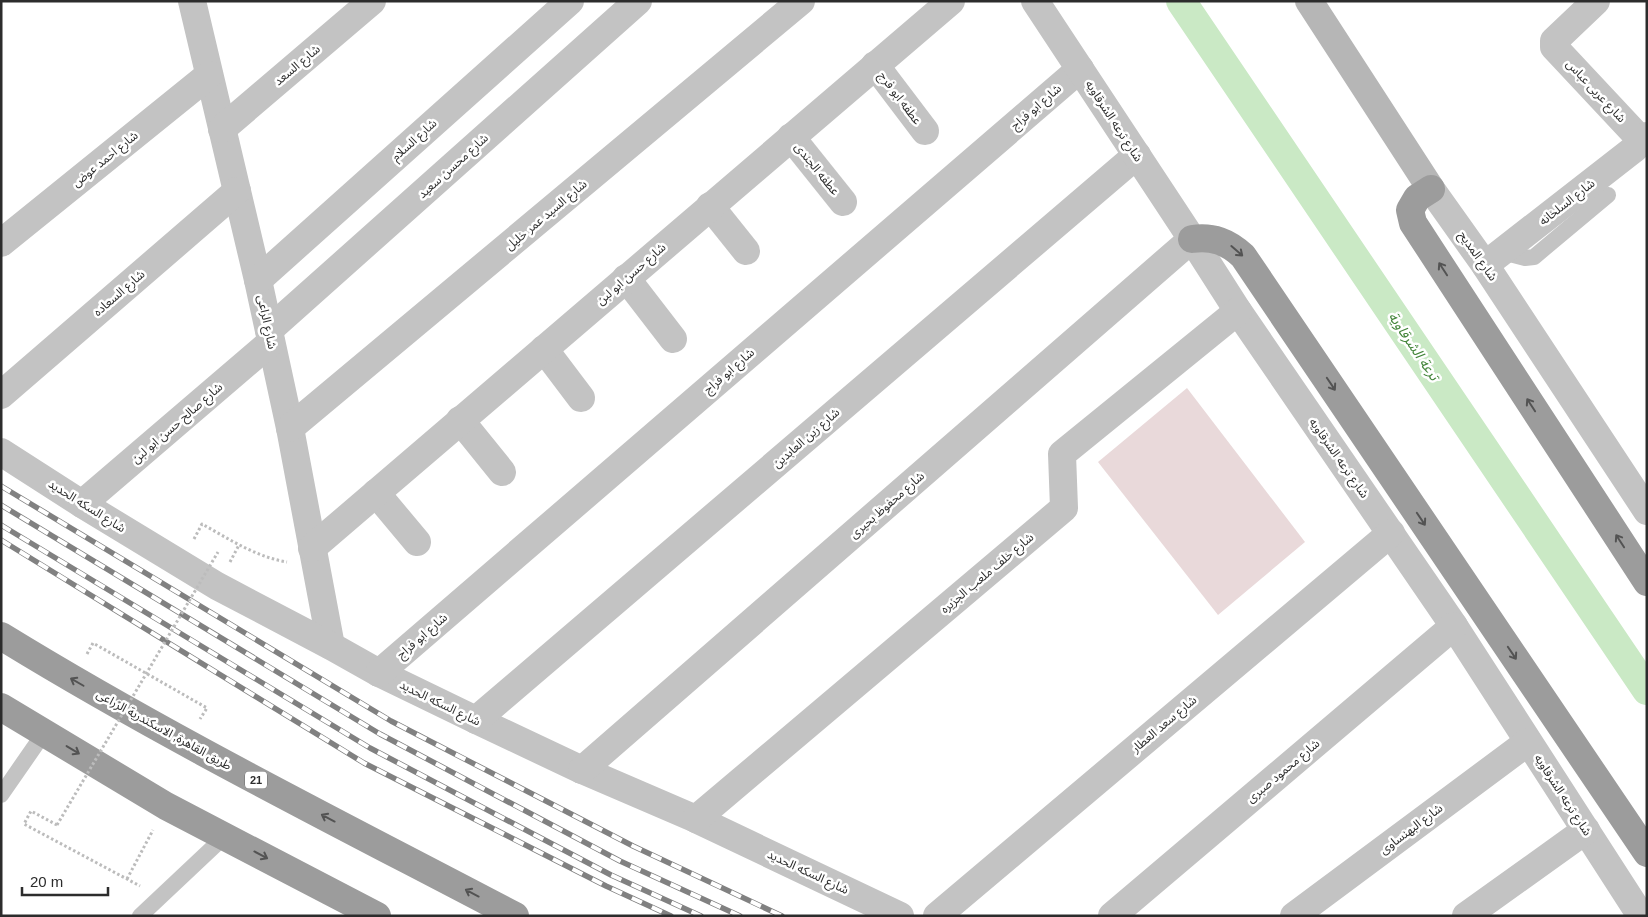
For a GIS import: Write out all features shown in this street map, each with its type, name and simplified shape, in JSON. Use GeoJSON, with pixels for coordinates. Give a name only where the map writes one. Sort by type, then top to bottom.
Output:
{"type":"FeatureCollection","features":[{"type":"Feature","properties":{"kind":"highway"},"geometry":{"type":"LineString","coordinates":[[1431,189],[1417,198],[1410,210],[1412,222],[1647,582]]}},
{"type":"Feature","properties":{"kind":"highway"},"geometry":{"type":"LineString","coordinates":[[1192,239],[1202,238],[1222,241],[1233,247],[1243,256],[1647,852]]}},
{"type":"Feature","properties":{"kind":"highway","name":"طريق القاهرة, الاسكندرية الزراعى"},"geometry":{"type":"LineString","coordinates":[[1,636],[72,679],[186,743],[515,916]]}},
{"type":"Feature","properties":{"kind":"highway"},"geometry":{"type":"LineString","coordinates":[[1,707],[166,806],[377,916]]}},
{"type":"Feature","properties":{"kind":"main road","name":"شارع المديح"},"geometry":{"type":"LineString","coordinates":[[1309,1],[1431,189]]}},
{"type":"Feature","properties":{"kind":"street","name":"شارع السعد"},"geometry":{"type":"LineString","coordinates":[[222,129],[372,1]]}},
{"type":"Feature","properties":{"kind":"street","name":"شارع السلام"},"geometry":{"type":"LineString","coordinates":[[258,280],[570,1]]}},
{"type":"Feature","properties":{"kind":"street","name":"شارع محسن سعيد"},"geometry":{"type":"LineString","coordinates":[[270,336],[638,1]]}},
{"type":"Feature","properties":{"kind":"street","name":"شارع السيد عمر خليل"},"geometry":{"type":"LineString","coordinates":[[290,428],[801,1]]}},
{"type":"Feature","properties":{"kind":"street","name":"شارع حسن ابو لبن"},"geometry":{"type":"LineString","coordinates":[[313,556],[376,492],[950,1]]}},
{"type":"Feature","properties":{"kind":"street","name":"شارع ترعه الشرقاويه"},"geometry":{"type":"LineString","coordinates":[[1035,1],[1238,311],[1454,626],[1586,830],[1638,915]]}},
{"type":"Feature","properties":{"kind":"street","name":"شارع عربى عباس"},"geometry":{"type":"LineString","coordinates":[[1596,1],[1554,40],[1554,47],[1642,148]]}},
{"type":"Feature","properties":{"kind":"street","name":"شارع الراعى"},"geometry":{"type":"LineString","coordinates":[[199,6],[209,75],[258,280],[290,428],[331,646]]}},
{"type":"Feature","properties":{"kind":"street","name":"عطفه ابو فرج"},"geometry":{"type":"LineString","coordinates":[[875,65],[925,131]]}},
{"type":"Feature","properties":{"kind":"street","name":"شارع ابو فراج"},"geometry":{"type":"LineString","coordinates":[[379,673],[1080,69]]}},
{"type":"Feature","properties":{"kind":"street","name":"شارع احمد عوض"},"geometry":{"type":"LineString","coordinates":[[1,244],[209,75]]}},
{"type":"Feature","properties":{"kind":"street","name":"عطفه الجندى"},"geometry":{"type":"LineString","coordinates":[[791,137],[843,202]]}},
{"type":"Feature","properties":{"kind":"street","name":"شارع السلخانه"},"geometry":{"type":"LineString","coordinates":[[1494,259],[1642,148]]}},
{"type":"Feature","properties":{"kind":"street","name":"شارع زين العابدين"},"geometry":{"type":"LineString","coordinates":[[476,720],[1137,155]]}},
{"type":"Feature","properties":{"kind":"street","name":"شارع المديح"},"geometry":{"type":"LineString","coordinates":[[1431,189],[1494,259],[1647,511]]}},
{"type":"Feature","properties":{"kind":"street","name":"شارع السعاده"},"geometry":{"type":"LineString","coordinates":[[1,395],[237,190]]}},
{"type":"Feature","properties":{"kind":"street"},"geometry":{"type":"LineString","coordinates":[[710,206],[746,251]]}},
{"type":"Feature","properties":{"kind":"street","name":"شارع محفوظ بحيرى"},"geometry":{"type":"LineString","coordinates":[[582,770],[1192,239]]}},
{"type":"Feature","properties":{"kind":"street"},"geometry":{"type":"LineString","coordinates":[[626,278],[673,339]]}},
{"type":"Feature","properties":{"kind":"street","name":"شارع خلف ملعب الجزيره"},"geometry":{"type":"LineString","coordinates":[[696,819],[1064,508],[1062,454],[1238,311]]}},
{"type":"Feature","properties":{"kind":"street","name":"شارع صالح حسن ابو لبن"},"geometry":{"type":"LineString","coordinates":[[82,504],[270,336]]}},
{"type":"Feature","properties":{"kind":"street"},"geometry":{"type":"LineString","coordinates":[[544,349],[581,398]]}},
{"type":"Feature","properties":{"kind":"street"},"geometry":{"type":"LineString","coordinates":[[460,420],[502,472]]}},
{"type":"Feature","properties":{"kind":"street","name":"شارع السكه الحديد"},"geometry":{"type":"LineString","coordinates":[[1,452],[216,586],[379,673],[582,770],[696,819],[900,916]]}},
{"type":"Feature","properties":{"kind":"street"},"geometry":{"type":"LineString","coordinates":[[376,492],[417,542]]}},
{"type":"Feature","properties":{"kind":"street","name":"شارع سعد العطار"},"geometry":{"type":"LineString","coordinates":[[937,916],[1391,533]]}},
{"type":"Feature","properties":{"kind":"street","name":"شارع محمود صبرى"},"geometry":{"type":"LineString","coordinates":[[1112,916],[1454,626]]}},
{"type":"Feature","properties":{"kind":"street","name":"شارع البهنساوى"},"geometry":{"type":"LineString","coordinates":[[1294,916],[1528,742]]}},
{"type":"Feature","properties":{"kind":"street"},"geometry":{"type":"LineString","coordinates":[[1466,916],[1586,830]]}},
{"type":"Feature","properties":{"kind":"lane"},"geometry":{"type":"LineString","coordinates":[[1494,259],[1534,257],[1608,195]]}},
{"type":"Feature","properties":{"kind":"lane"},"geometry":{"type":"LineString","coordinates":[[1,795],[44,733]]}},
{"type":"Feature","properties":{"kind":"lane"},"geometry":{"type":"LineString","coordinates":[[140,916],[225,836]]}},
{"type":"Feature","properties":{"kind":"path"},"geometry":{"type":"LineString","coordinates":[[202,543],[193,538],[202,524],[257,554],[275,560],[295,564],[313,556]]}},
{"type":"Feature","properties":{"kind":"path"},"geometry":{"type":"LineString","coordinates":[[160,897],[24,824],[31,811],[57,825],[218,552],[210,548]]}},
{"type":"Feature","properties":{"kind":"path"},"geometry":{"type":"LineString","coordinates":[[94,643],[207,708]]}},
{"type":"Feature","properties":{"kind":"path"},"geometry":{"type":"LineString","coordinates":[[127,879],[166,806]]}},
{"type":"Feature","properties":{"kind":"shaded area"},"geometry":{"type":"Polygon","coordinates":[[[1187,388],[1305,542],[1218,615],[1098,462],[1187,388]]]}},
{"type":"Feature","properties":{"kind":"waterway","name":"ترعة الشرقاوية"},"geometry":{"type":"LineString","coordinates":[[1181,1],[1647,690]]}},
{"type":"Feature","properties":{"kind":"railway"},"geometry":{"type":"LineString","coordinates":[[1,486],[391,721],[633,846],[782,916]]}},
{"type":"Feature","properties":{"kind":"railway"},"geometry":{"type":"LineString","coordinates":[[1,505],[380,734],[620,861],[740,916]]}},
{"type":"Feature","properties":{"kind":"railway"},"geometry":{"type":"LineString","coordinates":[[1,525],[370,748],[611,875],[701,916]]}},
{"type":"Feature","properties":{"kind":"railway"},"geometry":{"type":"LineString","coordinates":[[1,540],[364,763],[606,886],[671,916]]}}]}
